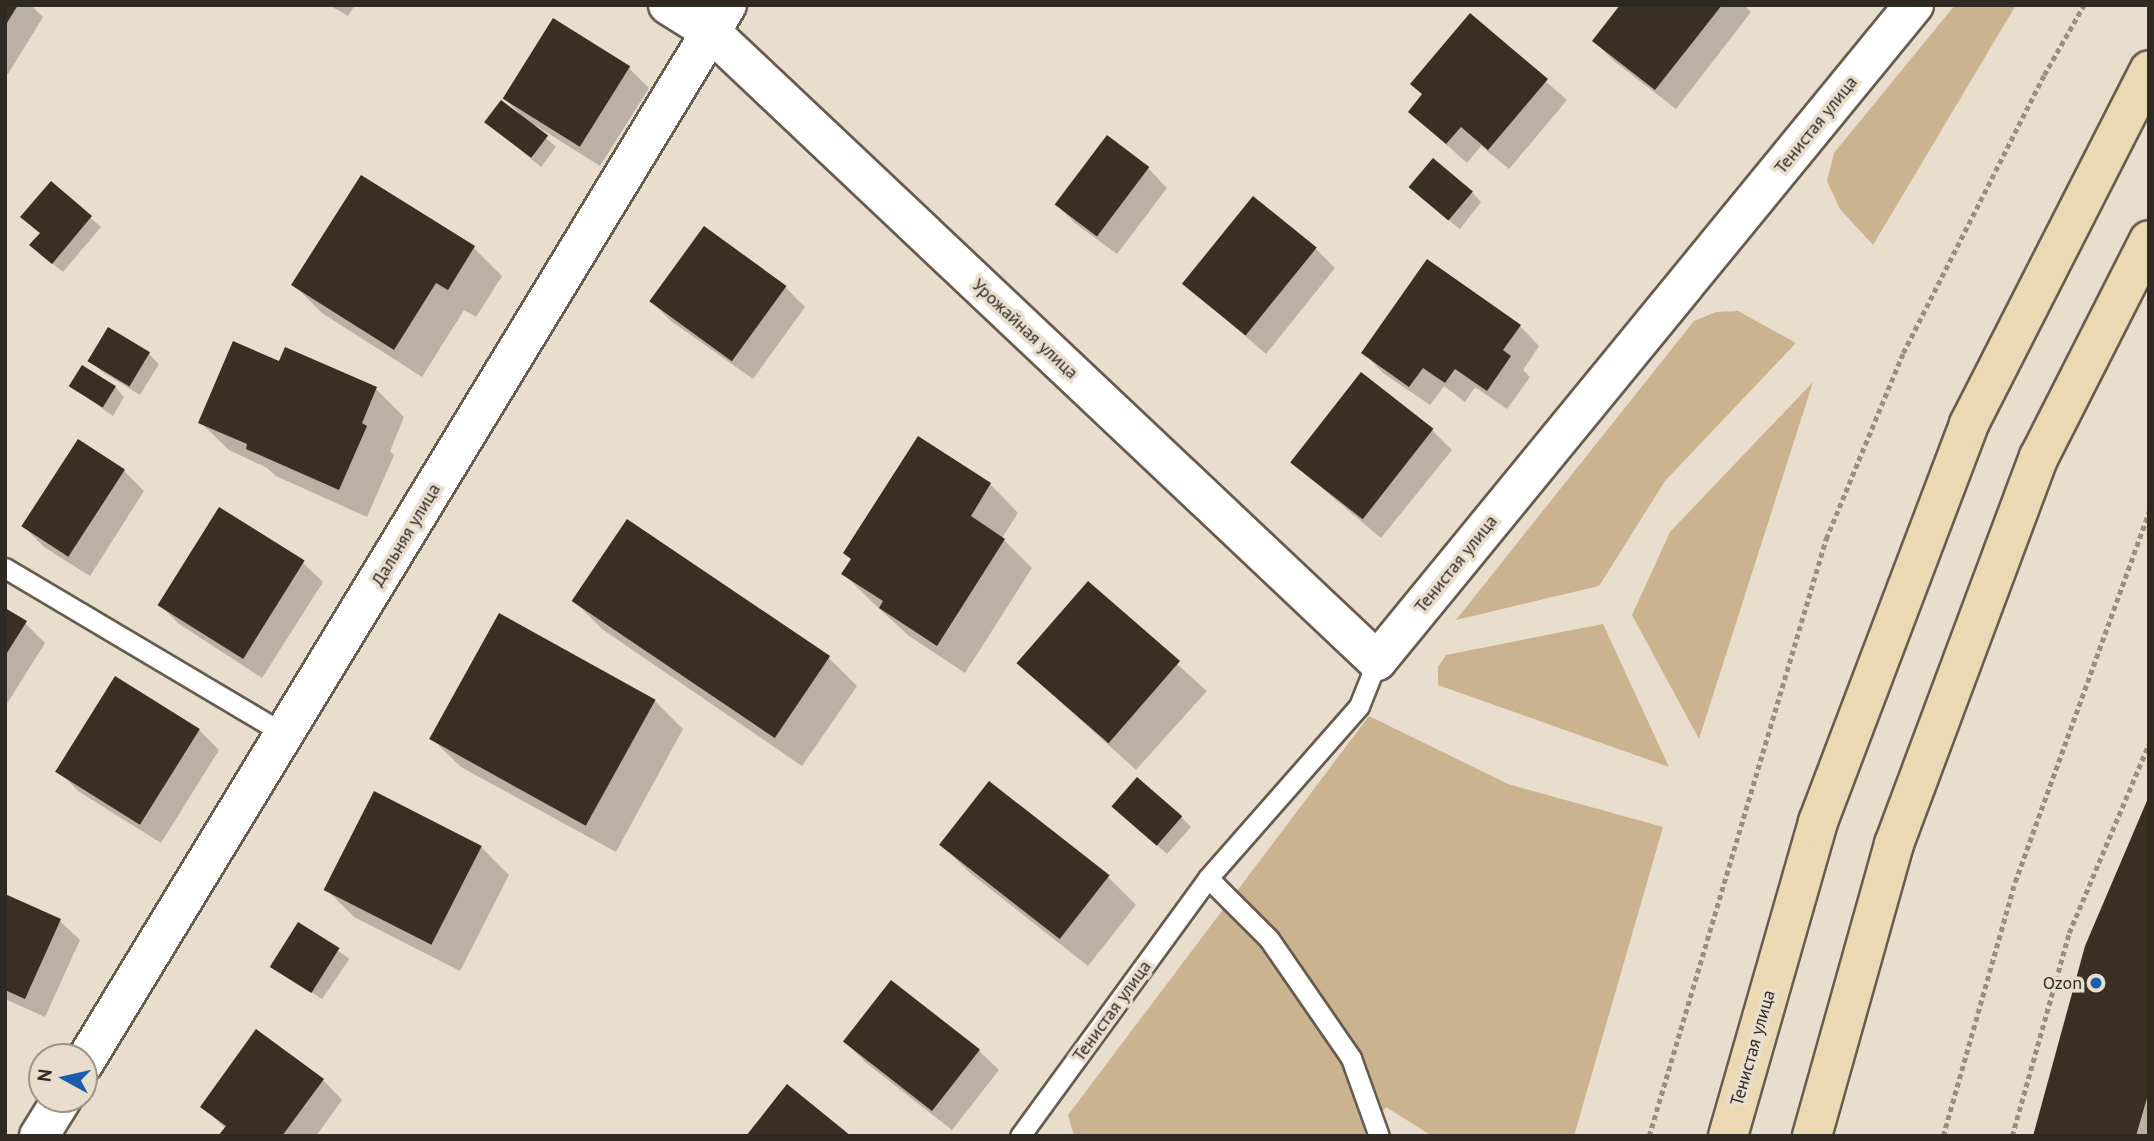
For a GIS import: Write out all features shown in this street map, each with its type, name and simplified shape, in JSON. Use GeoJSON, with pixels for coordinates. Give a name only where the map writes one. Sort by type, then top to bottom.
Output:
{"type":"FeatureCollection","features":[{"type":"Feature","properties":{"kind":"main road","name":"Тенистая улица"},"geometry":{"type":"LineString","coordinates":[[1728,1136],[1818,822],[1969,424],[2149,71]]}},
{"type":"Feature","properties":{"kind":"main road"},"geometry":{"type":"LineString","coordinates":[[1812,1136],[1894,844],[2039,457],[2149,240]]}},
{"type":"Feature","properties":{"kind":"street","name":"Урожайная улица"},"geometry":{"type":"LineString","coordinates":[[668,5],[719,18],[1377,661]]}},
{"type":"Feature","properties":{"kind":"street","name":"Тенистая улица"},"geometry":{"type":"LineString","coordinates":[[1377,661],[1914,5]]}},
{"type":"Feature","properties":{"kind":"street","name":"Дальняя улица"},"geometry":{"type":"LineString","coordinates":[[96,1043],[719,18]]}},
{"type":"Feature","properties":{"kind":"street"},"geometry":{"type":"LineString","coordinates":[[39,1136],[53,1113]]}},
{"type":"Feature","properties":{"kind":"lane"},"geometry":{"type":"LineString","coordinates":[[5,568],[285,734]]}},
{"type":"Feature","properties":{"kind":"lane","name":"Тенистая улица"},"geometry":{"type":"LineString","coordinates":[[1020,1136],[1208,878],[1359,706],[1377,661]]}},
{"type":"Feature","properties":{"kind":"lane"},"geometry":{"type":"LineString","coordinates":[[1208,878],[1269,939],[1351,1058],[1379,1136]]}},
{"type":"Feature","properties":{"kind":"path"},"geometry":{"type":"LineString","coordinates":[[1649,1136],[1826,539],[1903,353],[2044,75],[2084,5]]}},
{"type":"Feature","properties":{"kind":"path"},"geometry":{"type":"LineString","coordinates":[[1943,1136],[2015,882],[2149,511]]}},
{"type":"Feature","properties":{"kind":"path"},"geometry":{"type":"LineString","coordinates":[[2012,1136],[2069,933],[2149,744]]}},
{"type":"Feature","properties":{"kind":"shaded area"},"geometry":{"type":"Polygon","coordinates":[[[1955,5],[2016,5],[1873,245],[1840,209],[1827,181],[1834,153],[1955,5]]]}},
{"type":"Feature","properties":{"kind":"shaded area"},"geometry":{"type":"Polygon","coordinates":[[[1738,311],[1796,343],[1665,481],[1599,586],[1456,620],[1694,321],[1716,312],[1738,311]]]}},
{"type":"Feature","properties":{"kind":"shaded area"},"geometry":{"type":"Polygon","coordinates":[[[1813,382],[1699,739],[1632,615],[1670,532],[1813,382]]]}},
{"type":"Feature","properties":{"kind":"shaded area"},"geometry":{"type":"Polygon","coordinates":[[[1603,624],[1669,767],[1438,685],[1438,667],[1446,655],[1603,624]]]}},
{"type":"Feature","properties":{"kind":"shaded area"},"geometry":{"type":"Polygon","coordinates":[[[1369,716],[1508,784],[1663,827],[1574,1136],[1432,1136],[1386,1107],[1363,1136],[1074,1136],[1068,1115],[1369,716]]]}},
{"type":"Feature","properties":{"kind":"building"},"geometry":{"type":"Polygon","coordinates":[[[5,5],[18,5],[5,26],[5,5]]]}},
{"type":"Feature","properties":{"kind":"building"},"geometry":{"type":"Polygon","coordinates":[[[1620,5],[1722,5],[1655,90],[1592,41],[1620,5]]]}},
{"type":"Feature","properties":{"kind":"building"},"geometry":{"type":"Polygon","coordinates":[[[1470,13],[1548,79],[1488,150],[1461,127],[1446,144],[1408,112],[1422,94],[1410,84],[1470,13]]]}},
{"type":"Feature","properties":{"kind":"building"},"geometry":{"type":"Polygon","coordinates":[[[553,18],[630,66],[580,147],[503,99],[553,18]]]}},
{"type":"Feature","properties":{"kind":"building"},"geometry":{"type":"Polygon","coordinates":[[[501,100],[548,136],[531,158],[484,122],[501,100]]]}},
{"type":"Feature","properties":{"kind":"building"},"geometry":{"type":"Polygon","coordinates":[[[1107,135],[1149,167],[1097,236],[1055,204],[1107,135]]]}},
{"type":"Feature","properties":{"kind":"building"},"geometry":{"type":"Polygon","coordinates":[[[1433,158],[1473,191],[1448,221],[1409,187],[1433,158]]]}},
{"type":"Feature","properties":{"kind":"building"},"geometry":{"type":"Polygon","coordinates":[[[361,175],[475,246],[448,290],[436,283],[394,350],[291,285],[361,175]]]}},
{"type":"Feature","properties":{"kind":"building"},"geometry":{"type":"Polygon","coordinates":[[[51,181],[92,216],[52,264],[29,245],[40,233],[20,217],[51,181]]]}},
{"type":"Feature","properties":{"kind":"building"},"geometry":{"type":"Polygon","coordinates":[[[1253,196],[1317,248],[1246,335],[1182,284],[1253,196]]]}},
{"type":"Feature","properties":{"kind":"building"},"geometry":{"type":"Polygon","coordinates":[[[704,226],[787,286],[732,361],[649,301],[704,226]]]}},
{"type":"Feature","properties":{"kind":"building"},"geometry":{"type":"Polygon","coordinates":[[[1427,259],[1521,325],[1503,350],[1511,356],[1487,391],[1455,369],[1445,383],[1423,368],[1409,387],[1361,353],[1427,259]]]}},
{"type":"Feature","properties":{"kind":"building"},"geometry":{"type":"Polygon","coordinates":[[[108,327],[150,352],[129,387],[87,361],[108,327]]]}},
{"type":"Feature","properties":{"kind":"building"},"geometry":{"type":"Polygon","coordinates":[[[233,341],[279,361],[285,347],[377,387],[362,423],[367,426],[339,490],[246,449],[247,444],[198,423],[233,341]]]}},
{"type":"Feature","properties":{"kind":"building"},"geometry":{"type":"Polygon","coordinates":[[[82,365],[116,386],[103,407],[69,386],[82,365]]]}},
{"type":"Feature","properties":{"kind":"building"},"geometry":{"type":"Polygon","coordinates":[[[1361,372],[1433,429],[1363,519],[1290,463],[1361,372]]]}},
{"type":"Feature","properties":{"kind":"building"},"geometry":{"type":"Polygon","coordinates":[[[918,436],[991,483],[971,516],[1005,539],[937,646],[879,608],[883,601],[841,574],[851,559],[843,553],[918,436]]]}},
{"type":"Feature","properties":{"kind":"building"},"geometry":{"type":"Polygon","coordinates":[[[78,439],[125,469],[68,557],[21,526],[78,439]]]}},
{"type":"Feature","properties":{"kind":"building"},"geometry":{"type":"Polygon","coordinates":[[[219,507],[305,561],[243,659],[158,605],[219,507]]]}},
{"type":"Feature","properties":{"kind":"building"},"geometry":{"type":"Polygon","coordinates":[[[627,519],[830,656],[775,738],[572,601],[627,519]]]}},
{"type":"Feature","properties":{"kind":"building"},"geometry":{"type":"Polygon","coordinates":[[[1088,581],[1180,661],[1109,743],[1016,663],[1088,581]]]}},
{"type":"Feature","properties":{"kind":"building"},"geometry":{"type":"Polygon","coordinates":[[[5,608],[27,621],[5,656],[5,608]]]}},
{"type":"Feature","properties":{"kind":"building"},"geometry":{"type":"Polygon","coordinates":[[[499,613],[656,700],[586,826],[429,739],[499,613]]]}},
{"type":"Feature","properties":{"kind":"building"},"geometry":{"type":"Polygon","coordinates":[[[115,676],[200,729],[140,825],[55,772],[115,676]]]}},
{"type":"Feature","properties":{"kind":"building"},"geometry":{"type":"Polygon","coordinates":[[[1137,777],[1182,816],[1157,846],[1111,806],[1137,777]]]}},
{"type":"Feature","properties":{"kind":"building"},"geometry":{"type":"Polygon","coordinates":[[[989,781],[1110,875],[1060,939],[939,845],[989,781]]]}},
{"type":"Feature","properties":{"kind":"building"},"geometry":{"type":"Polygon","coordinates":[[[374,791],[482,846],[431,945],[324,890],[374,791]]]}},
{"type":"Feature","properties":{"kind":"building"},"geometry":{"type":"Polygon","coordinates":[[[2149,796],[2149,1091],[2136,1136],[2033,1136],[2085,946],[2149,796]]]}},
{"type":"Feature","properties":{"kind":"building"},"geometry":{"type":"Polygon","coordinates":[[[5,894],[61,919],[25,999],[5,990],[5,894]]]}},
{"type":"Feature","properties":{"kind":"building"},"geometry":{"type":"Polygon","coordinates":[[[298,922],[340,948],[311,993],[270,967],[298,922]]]}},
{"type":"Feature","properties":{"kind":"building"},"geometry":{"type":"Polygon","coordinates":[[[891,980],[980,1050],[932,1111],[843,1041],[891,980]]]}},
{"type":"Feature","properties":{"kind":"building"},"geometry":{"type":"Polygon","coordinates":[[[256,1029],[324,1079],[282,1136],[218,1136],[226,1126],[200,1107],[256,1029]]]}},
{"type":"Feature","properties":{"kind":"building"},"geometry":{"type":"Polygon","coordinates":[[[787,1084],[851,1136],[746,1136],[787,1084]]]}},
{"type":"Feature","properties":{"kind":"place","name":"Ozon"},"geometry":{"type":"Point","coordinates":[2096,983]}}]}
